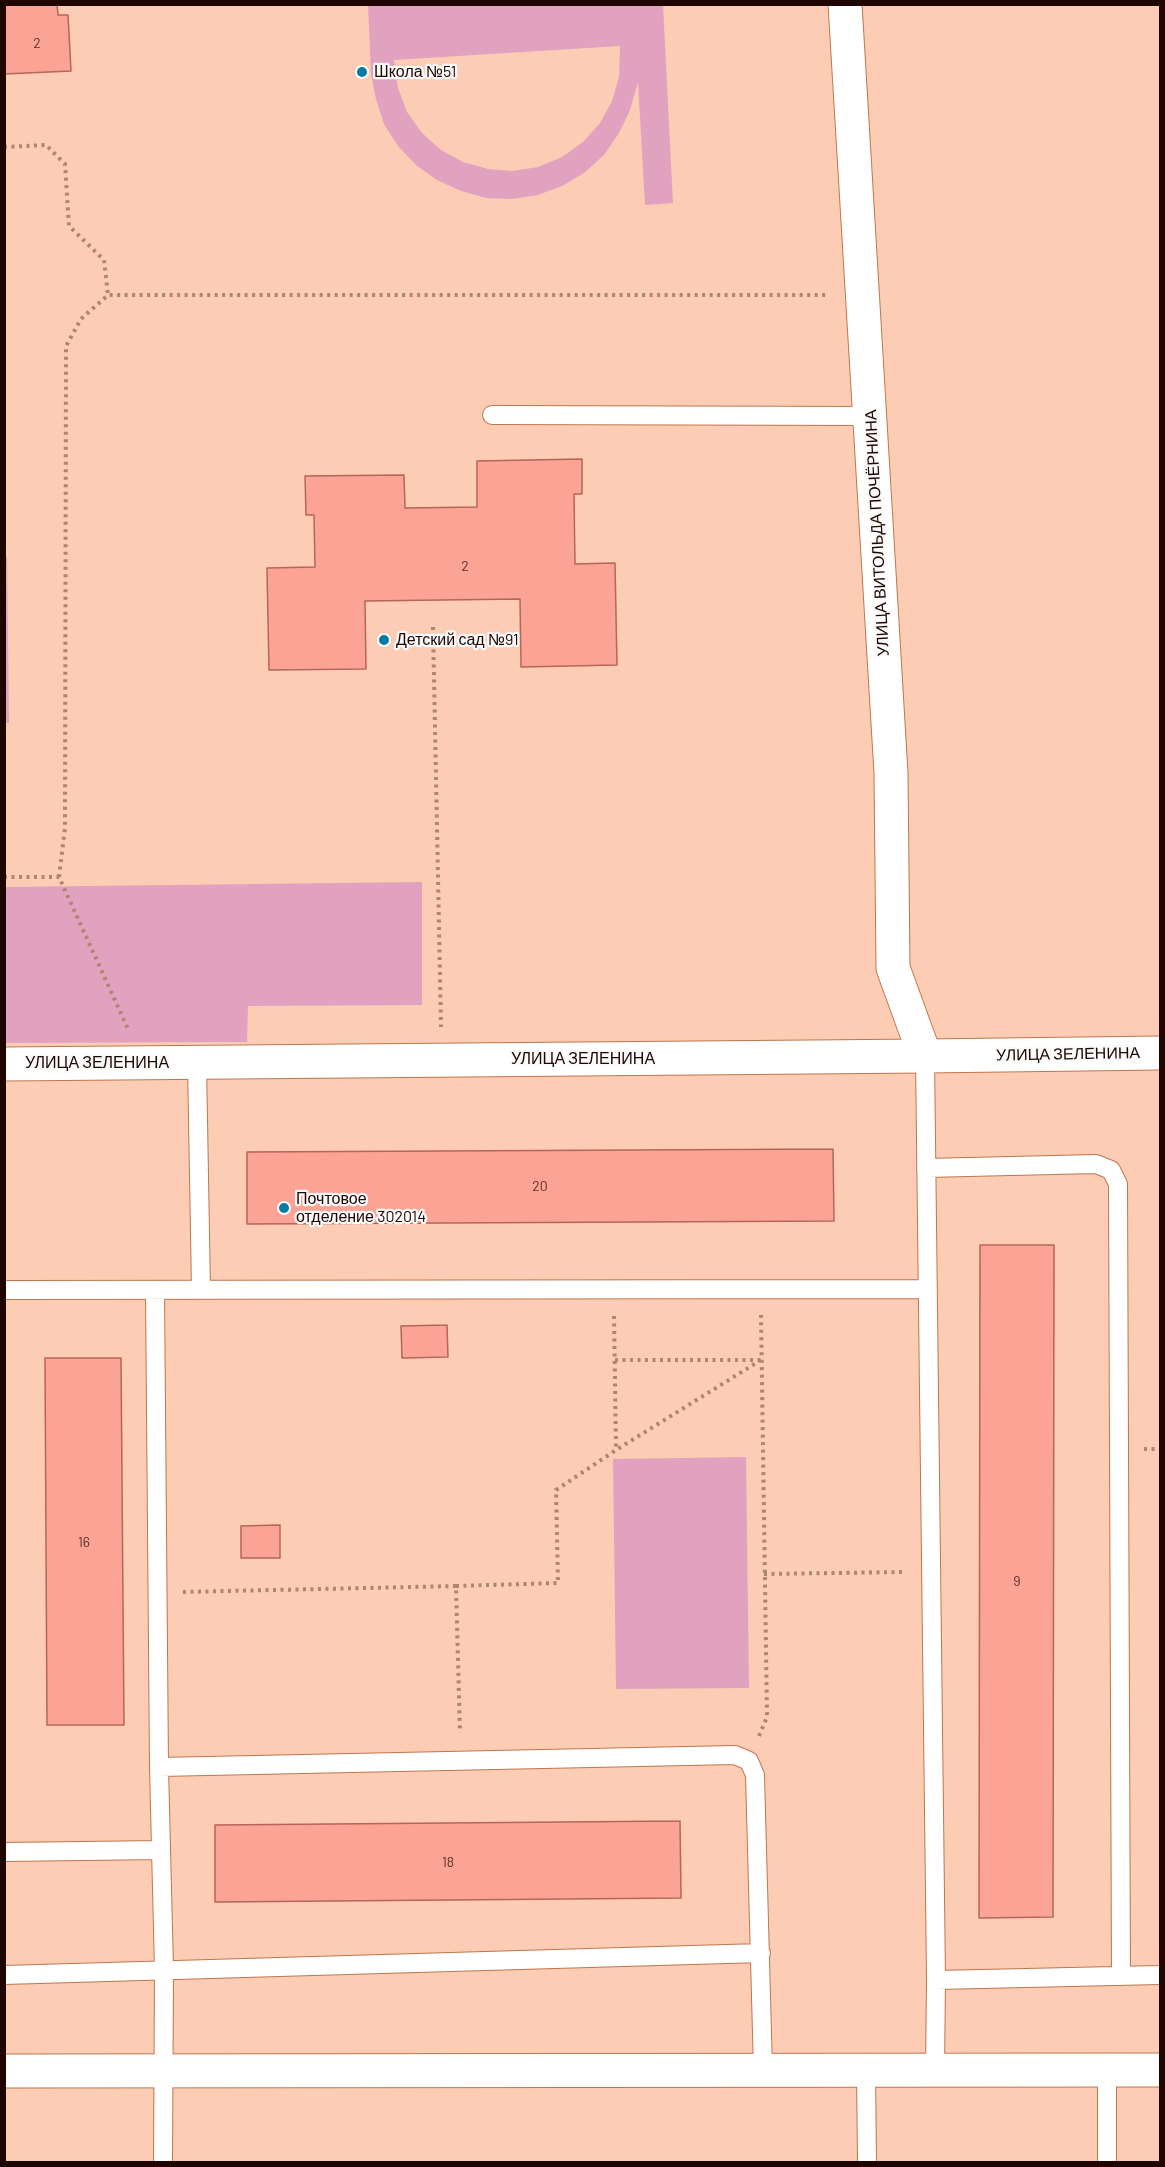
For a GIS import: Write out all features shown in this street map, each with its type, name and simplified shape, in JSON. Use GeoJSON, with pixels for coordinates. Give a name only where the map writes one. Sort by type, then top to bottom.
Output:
{"type":"FeatureCollection","features":[{"type":"Feature","properties":{"kind":"street","name":"УЛИЦА ВИТОЛЬДА ПОЧЁРНИНА"},"geometry":{"type":"LineString","coordinates":[[845,4],[891,773],[893,968],[925,1056]]}},
{"type":"Feature","properties":{"kind":"street","name":"УЛИЦА ЗЕЛЕНИНА"},"geometry":{"type":"LineString","coordinates":[[4,1064],[1161,1053]]}},
{"type":"Feature","properties":{"kind":"street"},"geometry":{"type":"LineString","coordinates":[[4,2071],[1161,2070]]}},
{"type":"Feature","properties":{"kind":"lane"},"geometry":{"type":"LineString","coordinates":[[492,415],[870,416]]}},
{"type":"Feature","properties":{"kind":"lane"},"geometry":{"type":"LineString","coordinates":[[925,1056],[936,1980],[935,2070]]}},
{"type":"Feature","properties":{"kind":"lane"},"geometry":{"type":"LineString","coordinates":[[197,1063],[201,1290]]}},
{"type":"Feature","properties":{"kind":"lane"},"geometry":{"type":"LineString","coordinates":[[926,1168],[1095,1164],[1111,1170],[1118,1184],[1121,1976]]}},
{"type":"Feature","properties":{"kind":"lane"},"geometry":{"type":"LineString","coordinates":[[4,1290],[928,1289]]}},
{"type":"Feature","properties":{"kind":"lane"},"geometry":{"type":"LineString","coordinates":[[155,1290],[159,1767],[164,1970],[162,2163]]}},
{"type":"Feature","properties":{"kind":"lane"},"geometry":{"type":"LineString","coordinates":[[159,1767],[735,1755],[749,1761],[755,1775],[763,2070]]}},
{"type":"Feature","properties":{"kind":"lane"},"geometry":{"type":"LineString","coordinates":[[4,1852],[161,1850]]}},
{"type":"Feature","properties":{"kind":"lane"},"geometry":{"type":"LineString","coordinates":[[4,1975],[761,1953]]}},
{"type":"Feature","properties":{"kind":"lane"},"geometry":{"type":"LineString","coordinates":[[936,1980],[1161,1975]]}},
{"type":"Feature","properties":{"kind":"lane"},"geometry":{"type":"LineString","coordinates":[[866,2070],[867,2163]]}},
{"type":"Feature","properties":{"kind":"lane"},"geometry":{"type":"LineString","coordinates":[[1107,2070],[1107,2163]]}},
{"type":"Feature","properties":{"kind":"path"},"geometry":{"type":"LineString","coordinates":[[4,147],[46,145],[65,164],[69,226],[104,260],[108,295]]}},
{"type":"Feature","properties":{"kind":"path"},"geometry":{"type":"LineString","coordinates":[[144,1063],[59,878],[65,828],[66,346],[81,319],[108,295],[863,295]]}},
{"type":"Feature","properties":{"kind":"path"},"geometry":{"type":"LineString","coordinates":[[433,627],[442,1060]]}},
{"type":"Feature","properties":{"kind":"path"},"geometry":{"type":"LineString","coordinates":[[4,877],[59,878]]}},
{"type":"Feature","properties":{"kind":"path"},"geometry":{"type":"LineString","coordinates":[[749,1761],[767,1717],[761,1289]]}},
{"type":"Feature","properties":{"kind":"path"},"geometry":{"type":"LineString","coordinates":[[614,1291],[616,1450]]}},
{"type":"Feature","properties":{"kind":"path"},"geometry":{"type":"LineString","coordinates":[[615,1360],[761,1360]]}},
{"type":"Feature","properties":{"kind":"path"},"geometry":{"type":"LineString","coordinates":[[158,1593],[558,1583],[555,1490],[761,1360]]}},
{"type":"Feature","properties":{"kind":"path"},"geometry":{"type":"LineString","coordinates":[[764,1574],[931,1572]]}},
{"type":"Feature","properties":{"kind":"path"},"geometry":{"type":"LineString","coordinates":[[456,1586],[461,1761]]}},
{"type":"Feature","properties":{"kind":"shaded area"},"geometry":{"type":"Polygon","coordinates":[[[368,5],[663,5],[673,203],[645,205],[638,82],[630,110],[619,133],[604,155],[584,173],[562,186],[538,195],[512,199],[486,198],[461,191],[437,180],[416,165],[398,146],[384,124],[371,74],[368,5]],[[620,46],[394,60],[398,88],[407,112],[422,133],[441,150],[463,162],[488,169],[513,171],[538,167],[562,157],[583,142],[600,123],[612,101],[619,77],[620,46]]]}},
{"type":"Feature","properties":{"kind":"shaded area"},"geometry":{"type":"Polygon","coordinates":[[[4,557],[7,557],[9,723],[4,723],[4,557]]]}},
{"type":"Feature","properties":{"kind":"shaded area"},"geometry":{"type":"Polygon","coordinates":[[[422,882],[422,1005],[248,1006],[247,1042],[5,1043],[5,887],[422,882]]]}},
{"type":"Feature","properties":{"kind":"shaded area"},"geometry":{"type":"Polygon","coordinates":[[[746,1457],[749,1688],[616,1689],[613,1459],[746,1457]]]}},
{"type":"Feature","properties":{"kind":"building"},"geometry":{"type":"Polygon","coordinates":[[[4,4],[57,4],[58,15],[68,15],[71,71],[4,74],[4,4]]]}},
{"type":"Feature","properties":{"kind":"building"},"geometry":{"type":"Polygon","coordinates":[[[582,459],[582,494],[574,494],[575,564],[615,563],[617,665],[521,667],[520,599],[365,601],[366,669],[269,670],[267,568],[315,567],[314,515],[306,515],[305,476],[404,475],[405,508],[477,507],[477,461],[582,459]]]}},
{"type":"Feature","properties":{"kind":"building"},"geometry":{"type":"Polygon","coordinates":[[[833,1149],[834,1221],[247,1224],[247,1152],[833,1149]]]}},
{"type":"Feature","properties":{"kind":"building"},"geometry":{"type":"Polygon","coordinates":[[[980,1245],[1054,1245],[1053,1917],[979,1918],[980,1245]]]}},
{"type":"Feature","properties":{"kind":"building"},"geometry":{"type":"Polygon","coordinates":[[[447,1325],[448,1357],[402,1358],[401,1326],[447,1325]]]}},
{"type":"Feature","properties":{"kind":"building"},"geometry":{"type":"Polygon","coordinates":[[[45,1358],[121,1358],[124,1725],[47,1725],[45,1358]]]}},
{"type":"Feature","properties":{"kind":"building"},"geometry":{"type":"Polygon","coordinates":[[[280,1525],[280,1558],[241,1558],[241,1526],[280,1525]]]}},
{"type":"Feature","properties":{"kind":"building"},"geometry":{"type":"Polygon","coordinates":[[[680,1821],[681,1898],[215,1902],[215,1825],[680,1821]]]}},
{"type":"Feature","properties":{"kind":"place","name":"Школа №51"},"geometry":{"type":"Point","coordinates":[362,72]}},
{"type":"Feature","properties":{"kind":"place","name":"Детский сад №91"},"geometry":{"type":"Point","coordinates":[384,640]}},
{"type":"Feature","properties":{"kind":"place","name":"Почтовое отделение 302014"},"geometry":{"type":"Point","coordinates":[284,1208]}}]}
